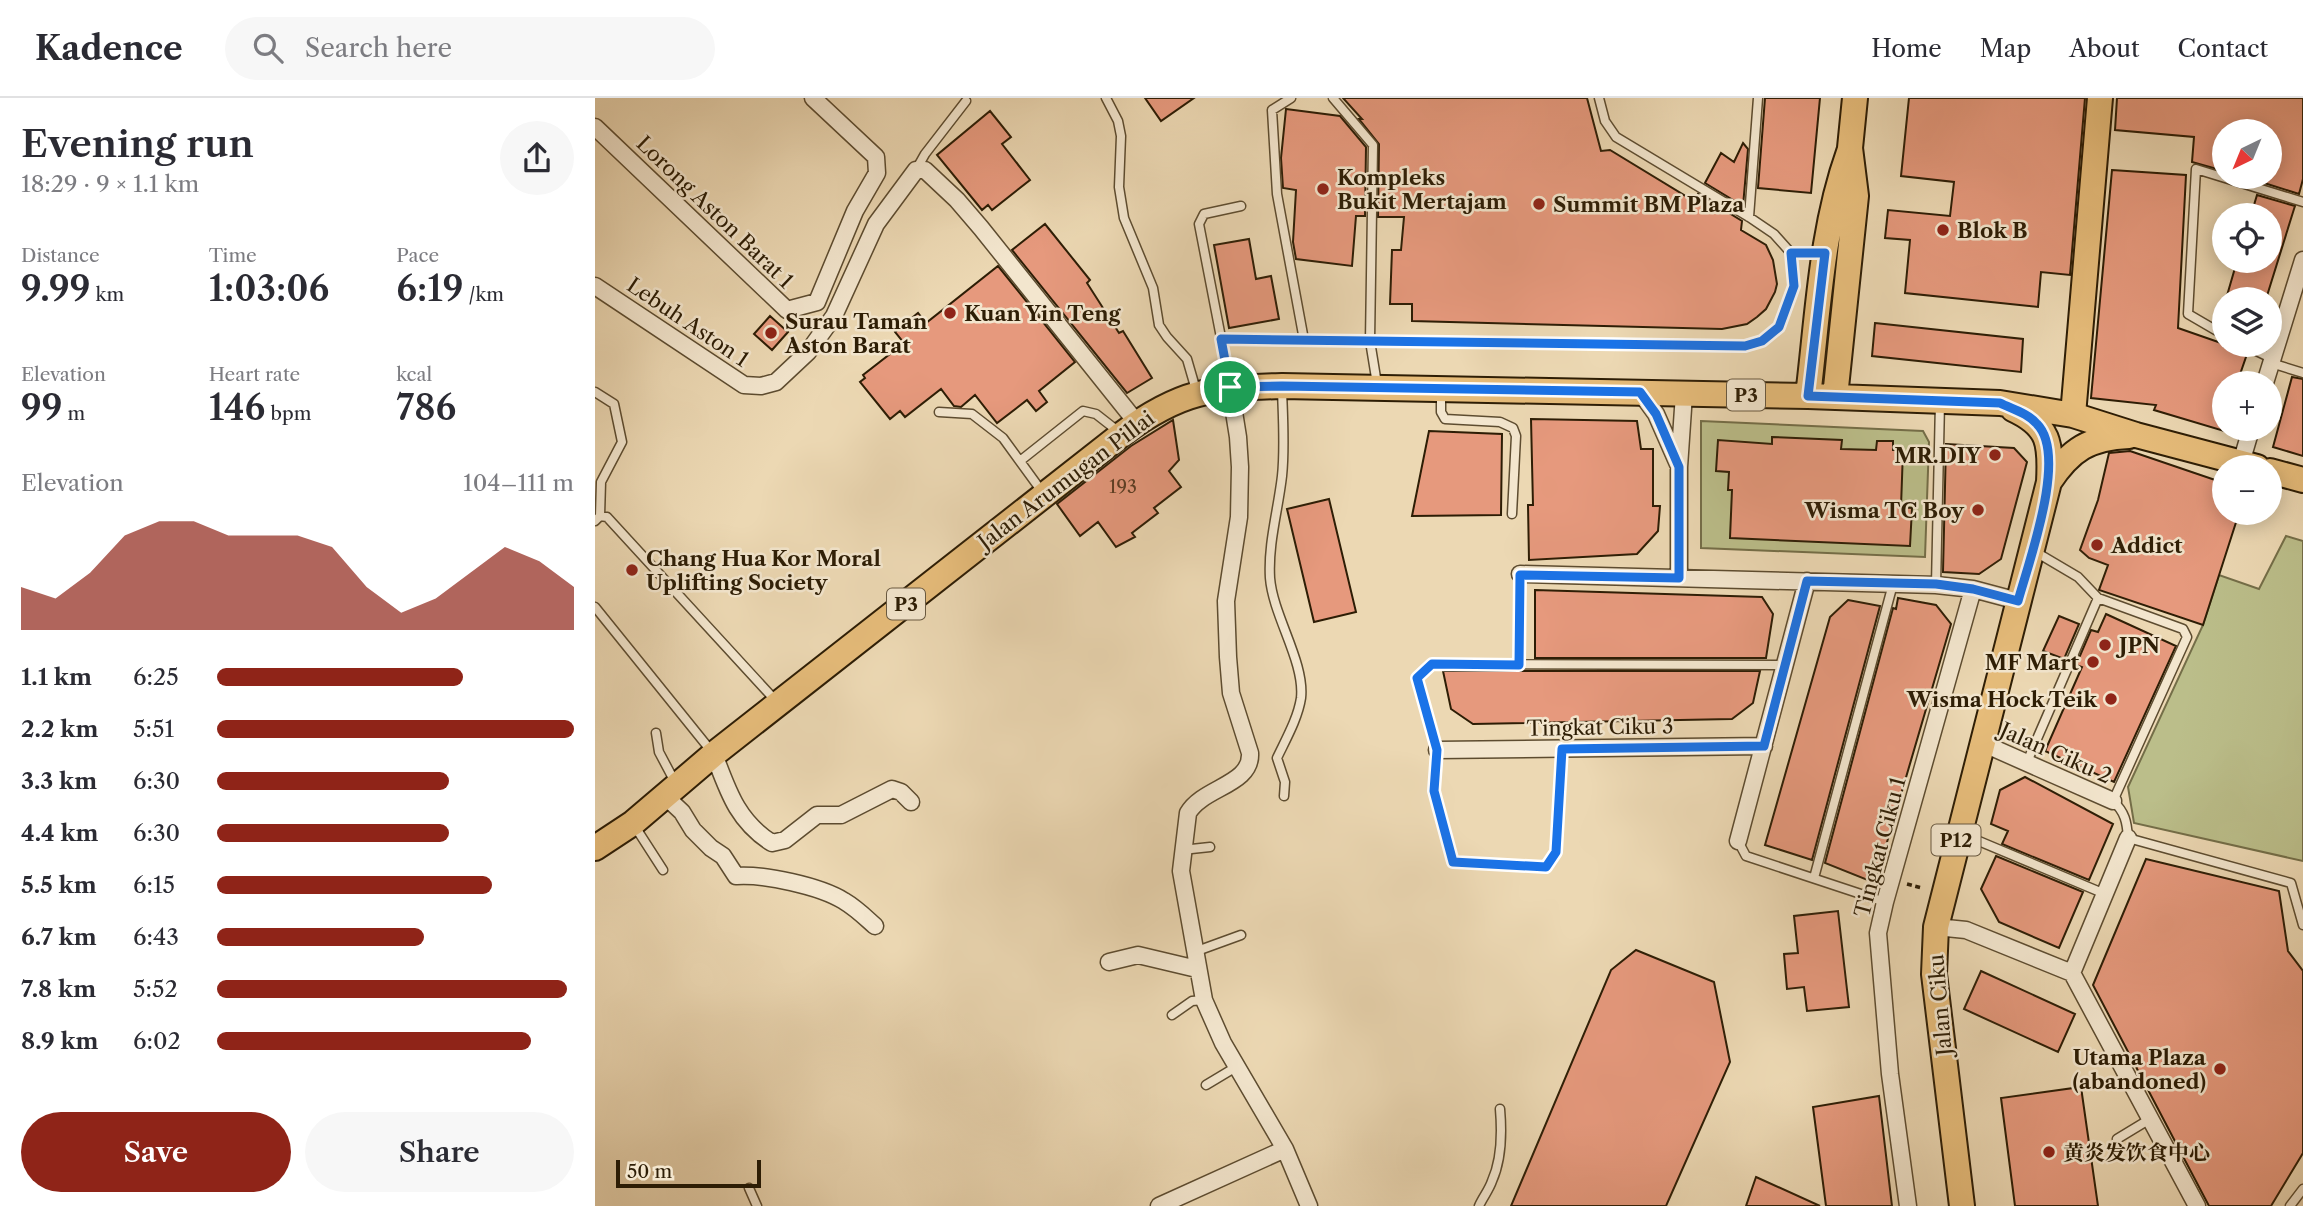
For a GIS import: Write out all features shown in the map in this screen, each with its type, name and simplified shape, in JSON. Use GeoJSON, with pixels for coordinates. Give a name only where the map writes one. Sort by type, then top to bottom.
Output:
{"type":"FeatureCollection","features":[{"type":"Feature","properties":{"kind":"main road"},"geometry":{"type":"LineString","coordinates":[[1835,397],[1856,196],[1850,148],[1855,98]]}},
{"type":"Feature","properties":{"kind":"main road"},"geometry":{"type":"LineString","coordinates":[[2073,415],[2100,98]]}},
{"type":"Feature","properties":{"kind":"main road"},"geometry":{"type":"LineString","coordinates":[[1808,396],[1835,191],[1850,148]]}},
{"type":"Feature","properties":{"kind":"main road","name":"Jalan Arumugan Pillai"},"geometry":{"type":"LineString","coordinates":[[596,845],[633,823],[714,754],[1129,429],[1163,407],[1197,393],[1230,387],[1377,387],[2000,403],[2073,415],[2212,455]]}},
{"type":"Feature","properties":{"kind":"main road"},"geometry":{"type":"LineString","coordinates":[[2000,403],[2028,416],[2045,434],[2050,459],[2049,482]]}},
{"type":"Feature","properties":{"kind":"main road"},"geometry":{"type":"LineString","coordinates":[[2049,482],[2060,465],[2081,447],[2095,440],[2136,435]]}},
{"type":"Feature","properties":{"kind":"main road"},"geometry":{"type":"LineString","coordinates":[[2282,474],[2303,480]]}},
{"type":"Feature","properties":{"kind":"main road","name":"Jalan Ciku"},"geometry":{"type":"LineString","coordinates":[[1962,1206],[1934,974],[1935,927],[2049,482]]}},
{"type":"Feature","properties":{"kind":"street","name":"Lorong Aston Barat 1"},"geometry":{"type":"LineString","coordinates":[[595,127],[787,310],[817,302],[855,211],[877,173],[876,157],[813,98]]}},
{"type":"Feature","properties":{"kind":"street","name":"Lebuh Aston 1"},"geometry":{"type":"LineString","coordinates":[[595,286],[744,385],[761,386],[776,382],[807,352],[834,316],[876,224],[916,170]]}},
{"type":"Feature","properties":{"kind":"street"},"geometry":{"type":"LineString","coordinates":[[916,170],[925,170],[973,219],[1129,429]]}},
{"type":"Feature","properties":{"kind":"street"},"geometry":{"type":"LineString","coordinates":[[2269,371],[2303,260]]}},
{"type":"Feature","properties":{"kind":"street"},"geometry":{"type":"LineString","coordinates":[[1230,387],[1240,467],[1239,517],[1226,601],[1228,657],[1231,693],[1251,760],[1240,776],[1192,805],[1188,813],[1181,871],[1204,1000],[1223,1043],[1285,1149],[1309,1206]]}},
{"type":"Feature","properties":{"kind":"street"},"geometry":{"type":"LineString","coordinates":[[1640,392],[1656,414],[1679,467]]}},
{"type":"Feature","properties":{"kind":"street"},"geometry":{"type":"LineString","coordinates":[[1679,578],[1679,467],[1684,394]]}},
{"type":"Feature","properties":{"kind":"street"},"geometry":{"type":"LineString","coordinates":[[1520,575],[1936,584],[1973,589],[2018,601]]}},
{"type":"Feature","properties":{"kind":"street"},"geometry":{"type":"LineString","coordinates":[[1738,841],[1807,581]]}},
{"type":"Feature","properties":{"kind":"street","name":"Tingkat Ciku 1"},"geometry":{"type":"LineString","coordinates":[[1908,1206],[1890,1074],[1878,933],[1973,589]]}},
{"type":"Feature","properties":{"kind":"street","name":"Jalan Ciku 2"},"geometry":{"type":"LineString","coordinates":[[1982,743],[2113,801]]}},
{"type":"Feature","properties":{"kind":"street","name":"Tingkat Ciku 3"},"geometry":{"type":"LineString","coordinates":[[1437,750],[1764,746]]}},
{"type":"Feature","properties":{"kind":"street"},"geometry":{"type":"LineString","coordinates":[[714,754],[735,806],[746,823],[772,844],[785,840],[817,816],[841,815],[892,789],[901,792],[911,802]]}},
{"type":"Feature","properties":{"kind":"street"},"geometry":{"type":"LineString","coordinates":[[672,792],[693,830],[723,856],[736,876],[768,879],[821,891],[843,900],[875,926]]}},
{"type":"Feature","properties":{"kind":"street"},"geometry":{"type":"LineString","coordinates":[[2072,972],[2128,838]]}},
{"type":"Feature","properties":{"kind":"street"},"geometry":{"type":"LineString","coordinates":[[1935,927],[1966,930],[2072,972],[2197,1206]]}},
{"type":"Feature","properties":{"kind":"street"},"geometry":{"type":"LineString","coordinates":[[1109,962],[1138,956],[1198,969]]}},
{"type":"Feature","properties":{"kind":"street"},"geometry":{"type":"LineString","coordinates":[[1159,1206],[1285,1149]]}},
{"type":"Feature","properties":{"kind":"lane"},"geometry":{"type":"LineString","coordinates":[[1106,98],[1118,121],[1121,136],[1119,187],[1124,218],[1153,288],[1159,325],[1187,359],[1197,393]]}},
{"type":"Feature","properties":{"kind":"lane"},"geometry":{"type":"LineString","coordinates":[[1291,98],[1272,110],[1277,194],[1304,340]]}},
{"type":"Feature","properties":{"kind":"lane"},"geometry":{"type":"LineString","coordinates":[[1333,98],[1373,145],[1370,341],[1377,387]]}},
{"type":"Feature","properties":{"kind":"lane"},"geometry":{"type":"LineString","coordinates":[[1221,339],[1745,346],[1762,341],[1779,327],[1794,286],[1791,253],[1774,234],[1616,137],[1605,121],[1599,98]]}},
{"type":"Feature","properties":{"kind":"lane"},"geometry":{"type":"LineString","coordinates":[[1749,218],[1758,98]]}},
{"type":"Feature","properties":{"kind":"lane"},"geometry":{"type":"LineString","coordinates":[[916,170],[925,154],[966,101]]}},
{"type":"Feature","properties":{"kind":"lane"},"geometry":{"type":"LineString","coordinates":[[2212,328],[2188,314],[2196,169],[2303,202]]}},
{"type":"Feature","properties":{"kind":"lane"},"geometry":{"type":"LineString","coordinates":[[1230,387],[1199,224],[1204,214],[1241,206]]}},
{"type":"Feature","properties":{"kind":"lane"},"geometry":{"type":"LineString","coordinates":[[1791,253],[1825,253]]}},
{"type":"Feature","properties":{"kind":"lane"},"geometry":{"type":"LineString","coordinates":[[2265,357],[2303,373]]}},
{"type":"Feature","properties":{"kind":"lane"},"geometry":{"type":"LineString","coordinates":[[1282,386],[1282,472],[1273,524],[1270,581],[1298,671],[1301,695],[1298,710],[1277,758],[1285,782],[1284,796]]}},
{"type":"Feature","properties":{"kind":"lane"},"geometry":{"type":"LineString","coordinates":[[1441,388],[1441,412],[1445,419],[1500,422],[1513,428],[1516,436],[1512,514]]}},
{"type":"Feature","properties":{"kind":"lane"},"geometry":{"type":"LineString","coordinates":[[595,392],[614,404],[622,442],[601,482],[597,519],[607,517],[779,704]]}},
{"type":"Feature","properties":{"kind":"lane"},"geometry":{"type":"LineString","coordinates":[[1936,584],[1940,401]]}},
{"type":"Feature","properties":{"kind":"lane"},"geometry":{"type":"LineString","coordinates":[[1020,461],[1083,411],[1097,414],[1129,429]]}},
{"type":"Feature","properties":{"kind":"lane"},"geometry":{"type":"LineString","coordinates":[[939,412],[972,414],[1003,438],[1045,495]]}},
{"type":"Feature","properties":{"kind":"lane"},"geometry":{"type":"LineString","coordinates":[[2032,550],[2078,577],[2098,598],[2183,629],[2187,637],[2113,801],[2123,811],[2128,838],[2291,883],[2303,925]]}},
{"type":"Feature","properties":{"kind":"lane"},"geometry":{"type":"LineString","coordinates":[[1519,665],[1520,575]]}},
{"type":"Feature","properties":{"kind":"lane"},"geometry":{"type":"LineString","coordinates":[[1814,878],[1893,583]]}},
{"type":"Feature","properties":{"kind":"lane"},"geometry":{"type":"LineString","coordinates":[[2027,762],[2098,598]]}},
{"type":"Feature","properties":{"kind":"lane"},"geometry":{"type":"LineString","coordinates":[[595,607],[714,754]]}},
{"type":"Feature","properties":{"kind":"lane"},"geometry":{"type":"LineString","coordinates":[[1562,749],[1556,852],[1546,867],[1453,862],[1434,791],[1437,750],[1417,678],[1432,664],[1784,665]]}},
{"type":"Feature","properties":{"kind":"lane"},"geometry":{"type":"LineString","coordinates":[[656,733],[672,792]]}},
{"type":"Feature","properties":{"kind":"lane"},"geometry":{"type":"LineString","coordinates":[[633,823],[663,870]]}},
{"type":"Feature","properties":{"kind":"lane"},"geometry":{"type":"LineString","coordinates":[[1958,832],[2105,894]]}},
{"type":"Feature","properties":{"kind":"lane"},"geometry":{"type":"LineString","coordinates":[[1738,841],[1746,856],[1885,902]]}},
{"type":"Feature","properties":{"kind":"lane"},"geometry":{"type":"LineString","coordinates":[[1182,850],[1210,847]]}},
{"type":"Feature","properties":{"kind":"lane"},"geometry":{"type":"LineString","coordinates":[[1197,951],[1241,935]]}},
{"type":"Feature","properties":{"kind":"lane"},"geometry":{"type":"LineString","coordinates":[[1172,1015],[1192,1001],[1204,1000]]}},
{"type":"Feature","properties":{"kind":"lane"},"geometry":{"type":"LineString","coordinates":[[1206,1085],[1231,1070],[1238,1069]]}},
{"type":"Feature","properties":{"kind":"lane"},"geometry":{"type":"LineString","coordinates":[[1479,1206],[1494,1178],[1499,1159],[1500,1108]]}},
{"type":"Feature","properties":{"kind":"lane"},"geometry":{"type":"LineString","coordinates":[[2117,1139],[2150,1119]]}},
{"type":"Feature","properties":{"kind":"lane"},"geometry":{"type":"LineString","coordinates":[[749,1188],[757,1206]]}},
{"type":"Feature","properties":{"kind":"lane"},"geometry":{"type":"LineString","coordinates":[[2290,1206],[2303,1189]]}},
{"type":"Feature","properties":{"kind":"green space"},"geometry":{"type":"Polygon","coordinates":[[[1701,421],[1923,431],[1929,442],[1925,557],[1701,548],[1701,421]]]}},
{"type":"Feature","properties":{"kind":"green space"},"geometry":{"type":"Polygon","coordinates":[[[2286,536],[2303,541],[2303,861],[2134,823],[2128,787],[2203,625],[2219,575],[2259,589],[2286,536]]]}},
{"type":"Feature","properties":{"kind":"building"},"geometry":{"type":"Polygon","coordinates":[[[1145,98],[1194,98],[1161,121],[1145,98]]]}},
{"type":"Feature","properties":{"kind":"building","name":"Summit BM Plaza"},"geometry":{"type":"Polygon","coordinates":[[[1343,98],[1587,98],[1601,151],[1610,150],[1694,201],[1698,194],[1742,221],[1741,230],[1766,245],[1773,260],[1777,284],[1775,292],[1766,309],[1747,324],[1722,329],[1412,321],[1412,304],[1390,304],[1392,250],[1401,250],[1404,217],[1378,217],[1379,144],[1343,98]]]}},
{"type":"Feature","properties":{"kind":"building"},"geometry":{"type":"Polygon","coordinates":[[[1765,98],[1820,98],[1811,193],[1758,188],[1765,98]]]}},
{"type":"Feature","properties":{"kind":"building"},"geometry":{"type":"Polygon","coordinates":[[[1909,98],[2085,98],[2070,275],[2041,272],[2038,307],[1905,293],[1910,240],[1885,238],[1888,210],[1950,216],[1954,182],[1901,176],[1909,98]]]}},
{"type":"Feature","properties":{"kind":"building"},"geometry":{"type":"Polygon","coordinates":[[[2117,98],[2303,98],[2303,179],[2299,194],[2282,189],[2282,119],[2212,119],[2212,168],[2192,162],[2194,137],[2115,130],[2117,98]]]}},
{"type":"Feature","properties":{"kind":"building","name":"Kompleks Bukit Mertajam"},"geometry":{"type":"Polygon","coordinates":[[[1286,109],[1340,116],[1366,147],[1365,216],[1356,216],[1352,266],[1296,259],[1293,242],[1296,190],[1283,188],[1281,158],[1286,109]]]}},
{"type":"Feature","properties":{"kind":"building"},"geometry":{"type":"Polygon","coordinates":[[[990,111],[1011,137],[1002,144],[1030,180],[992,210],[988,205],[982,210],[937,155],[990,111]]]}},
{"type":"Feature","properties":{"kind":"building"},"geometry":{"type":"Polygon","coordinates":[[[1743,143],[1748,149],[1743,206],[1705,183],[1721,153],[1734,162],[1743,143]]]}},
{"type":"Feature","properties":{"kind":"building"},"geometry":{"type":"Polygon","coordinates":[[[2112,170],[2186,175],[2178,328],[2212,340],[2212,357],[2246,357],[2241,371],[2212,371],[2212,427],[2154,410],[2156,405],[2091,398],[2112,170]]]}},
{"type":"Feature","properties":{"kind":"building"},"geometry":{"type":"Polygon","coordinates":[[[2257,195],[2295,206],[2282,248],[2282,203],[2255,203],[2257,195]]]}},
{"type":"Feature","properties":{"kind":"building"},"geometry":{"type":"Polygon","coordinates":[[[1045,224],[1090,280],[1087,283],[1119,333],[1123,331],[1152,378],[1127,393],[1012,250],[1045,224]]]}},
{"type":"Feature","properties":{"kind":"building"},"geometry":{"type":"Polygon","coordinates":[[[1249,239],[1256,279],[1271,276],[1279,319],[1229,328],[1214,245],[1249,239]]]}},
{"type":"Feature","properties":{"kind":"building"},"geometry":{"type":"Polygon","coordinates":[[[998,266],[1075,362],[1039,391],[1047,402],[1036,411],[1027,400],[997,423],[975,395],[961,407],[954,406],[941,389],[905,417],[900,411],[890,419],[860,382],[865,378],[863,375],[904,343],[895,332],[918,313],[926,323],[998,266]]]}},
{"type":"Feature","properties":{"kind":"building"},"geometry":{"type":"Polygon","coordinates":[[[2234,273],[2274,273],[2270,287],[2229,287],[2234,273]]]}},
{"type":"Feature","properties":{"kind":"building","name":"Surau Taman Aston Barat"},"geometry":{"type":"Polygon","coordinates":[[[770,316],[788,332],[772,350],[754,334],[770,316]]]}},
{"type":"Feature","properties":{"kind":"building"},"geometry":{"type":"Polygon","coordinates":[[[1875,323],[2023,339],[2021,372],[1872,356],[1875,323]]]}},
{"type":"Feature","properties":{"kind":"building"},"geometry":{"type":"Polygon","coordinates":[[[2292,377],[2303,379],[2303,456],[2273,447],[2275,441],[2282,441],[2282,414],[2292,377]]]}},
{"type":"Feature","properties":{"kind":"building"},"geometry":{"type":"Polygon","coordinates":[[[1531,419],[1637,421],[1641,449],[1653,449],[1653,506],[1660,506],[1658,531],[1637,554],[1529,560],[1528,505],[1533,505],[1531,419]]]}},
{"type":"Feature","properties":{"kind":"building"},"geometry":{"type":"Polygon","coordinates":[[[1173,420],[1179,460],[1169,471],[1181,487],[1154,508],[1158,513],[1132,533],[1135,537],[1116,547],[1098,522],[1080,536],[1057,504],[1131,446],[1173,420]]]}},
{"type":"Feature","properties":{"kind":"building"},"geometry":{"type":"Polygon","coordinates":[[[1429,431],[1502,434],[1501,515],[1412,516],[1429,431]]]}},
{"type":"Feature","properties":{"kind":"building"},"geometry":{"type":"Polygon","coordinates":[[[1772,437],[1842,440],[1841,449],[1876,450],[1877,441],[1893,441],[1893,450],[1903,450],[1901,507],[1912,508],[1910,546],[1730,538],[1732,490],[1728,490],[1729,472],[1716,471],[1718,440],[1772,444],[1772,437]]]}},
{"type":"Feature","properties":{"kind":"building","name":"Wisma TC Boy"},"geometry":{"type":"Polygon","coordinates":[[[1946,444],[2014,448],[2027,462],[2001,559],[1979,574],[1943,572],[1946,444]]]}},
{"type":"Feature","properties":{"kind":"building"},"geometry":{"type":"Polygon","coordinates":[[[2130,451],[2212,479],[2212,525],[2235,525],[2203,625],[2099,590],[2108,565],[2089,558],[2080,550],[2098,500],[2109,453],[2130,451]]]}},
{"type":"Feature","properties":{"kind":"building"},"geometry":{"type":"Polygon","coordinates":[[[1329,499],[1356,612],[1314,622],[1287,509],[1329,499]]]}},
{"type":"Feature","properties":{"kind":"building"},"geometry":{"type":"Polygon","coordinates":[[[1535,590],[1762,597],[1773,614],[1766,658],[1535,658],[1535,590]]]}},
{"type":"Feature","properties":{"kind":"building"},"geometry":{"type":"Polygon","coordinates":[[[1898,598],[1936,605],[1951,624],[1875,883],[1825,863],[1893,608],[1896,609],[1898,598]]]}},
{"type":"Feature","properties":{"kind":"building"},"geometry":{"type":"Polygon","coordinates":[[[1848,600],[1880,606],[1812,860],[1765,845],[1830,617],[1848,600]]]}},
{"type":"Feature","properties":{"kind":"building","name":"Wisma Hock Teik"},"geometry":{"type":"Polygon","coordinates":[[[2106,614],[2176,646],[2114,782],[2045,751],[2082,667],[2076,665],[2091,630],[2098,632],[2106,614]]]}},
{"type":"Feature","properties":{"kind":"building"},"geometry":{"type":"Polygon","coordinates":[[[2059,616],[2079,624],[2064,659],[2043,651],[2059,616]]]}},
{"type":"Feature","properties":{"kind":"building"},"geometry":{"type":"Polygon","coordinates":[[[1443,671],[1760,671],[1753,703],[1732,719],[1473,724],[1451,709],[1443,671]]]}},
{"type":"Feature","properties":{"kind":"building"},"geometry":{"type":"Polygon","coordinates":[[[2025,777],[2113,824],[2089,880],[2002,844],[2008,831],[1991,824],[2000,790],[2025,777]]]}},
{"type":"Feature","properties":{"kind":"building"},"geometry":{"type":"Polygon","coordinates":[[[1996,856],[2083,892],[2059,948],[1999,922],[1981,889],[1996,856]]]}},
{"type":"Feature","properties":{"kind":"building","name":"Utama Plaza (abandoned)"},"geometry":{"type":"Polygon","coordinates":[[[2146,859],[2279,891],[2288,951],[2303,971],[2303,1153],[2271,1206],[2209,1206],[2093,985],[2146,859]]]}},
{"type":"Feature","properties":{"kind":"building"},"geometry":{"type":"Polygon","coordinates":[[[1838,911],[1849,1007],[1807,1011],[1804,987],[1787,989],[1784,954],[1798,953],[1794,916],[1838,911]]]}},
{"type":"Feature","properties":{"kind":"building"},"geometry":{"type":"Polygon","coordinates":[[[1636,950],[1714,982],[1730,1062],[1666,1206],[1511,1206],[1611,970],[1636,950]]]}},
{"type":"Feature","properties":{"kind":"building"},"geometry":{"type":"Polygon","coordinates":[[[1981,971],[2075,1014],[2058,1052],[1964,1009],[1981,971]]]}},
{"type":"Feature","properties":{"kind":"building","name":"黄炎发饮食中心"},"geometry":{"type":"Polygon","coordinates":[[[2081,1087],[2098,1206],[2015,1206],[2001,1098],[2081,1087]]]}},
{"type":"Feature","properties":{"kind":"building"},"geometry":{"type":"Polygon","coordinates":[[[1879,1096],[1892,1206],[1826,1206],[1813,1107],[1879,1096]]]}},
{"type":"Feature","properties":{"kind":"building"},"geometry":{"type":"Polygon","coordinates":[[[1756,1177],[1820,1206],[1746,1206],[1756,1177]]]}},
{"type":"Feature","properties":{"kind":"place","name":"Kompleks Bukit Mertajam"},"geometry":{"type":"Point","coordinates":[1323,189]}},
{"type":"Feature","properties":{"kind":"place","name":"Summit BM Plaza"},"geometry":{"type":"Point","coordinates":[1539,204]}},
{"type":"Feature","properties":{"kind":"place","name":"Blok B"},"geometry":{"type":"Point","coordinates":[1943,230]}},
{"type":"Feature","properties":{"kind":"place","name":"Kuan Yin Teng"},"geometry":{"type":"Point","coordinates":[950,313]}},
{"type":"Feature","properties":{"kind":"place","name":"Surau Taman Aston Barat"},"geometry":{"type":"Point","coordinates":[771,333]}},
{"type":"Feature","properties":{"kind":"place","name":"MR.DIY"},"geometry":{"type":"Point","coordinates":[1995,455]}},
{"type":"Feature","properties":{"kind":"place","name":"Wisma TC Boy"},"geometry":{"type":"Point","coordinates":[1978,510]}},
{"type":"Feature","properties":{"kind":"place","name":"Addict"},"geometry":{"type":"Point","coordinates":[2097,545]}},
{"type":"Feature","properties":{"kind":"place","name":"Chang Hua Kor Moral Uplifting Society"},"geometry":{"type":"Point","coordinates":[632,570]}},
{"type":"Feature","properties":{"kind":"place","name":"JPN"},"geometry":{"type":"Point","coordinates":[2105,645]}},
{"type":"Feature","properties":{"kind":"place","name":"MF Mart"},"geometry":{"type":"Point","coordinates":[2093,662]}},
{"type":"Feature","properties":{"kind":"place","name":"Wisma Hock Teik"},"geometry":{"type":"Point","coordinates":[2111,699]}},
{"type":"Feature","properties":{"kind":"place","name":"Utama Plaza (abandoned)"},"geometry":{"type":"Point","coordinates":[2220,1069]}},
{"type":"Feature","properties":{"kind":"place","name":"黄炎发饮食中心"},"geometry":{"type":"Point","coordinates":[2049,1152]}},
{"type":"Feature","properties":{"kind":"route"},"geometry":{"type":"LineString","coordinates":[[1791,253],[1825,253],[1808,396],[2000,403],[2028,416],[2045,434],[2049,445],[2049,482],[2018,601],[1973,589],[1936,584],[1807,581],[1764,746],[1562,749],[1556,852],[1546,867],[1453,862],[1434,791],[1437,750],[1417,678],[1432,664],[1519,665],[1520,575],[1679,578],[1679,467],[1656,414],[1640,392],[1230,387],[1221,339],[1745,346],[1762,341],[1779,327],[1794,286],[1791,253]]}}]}
